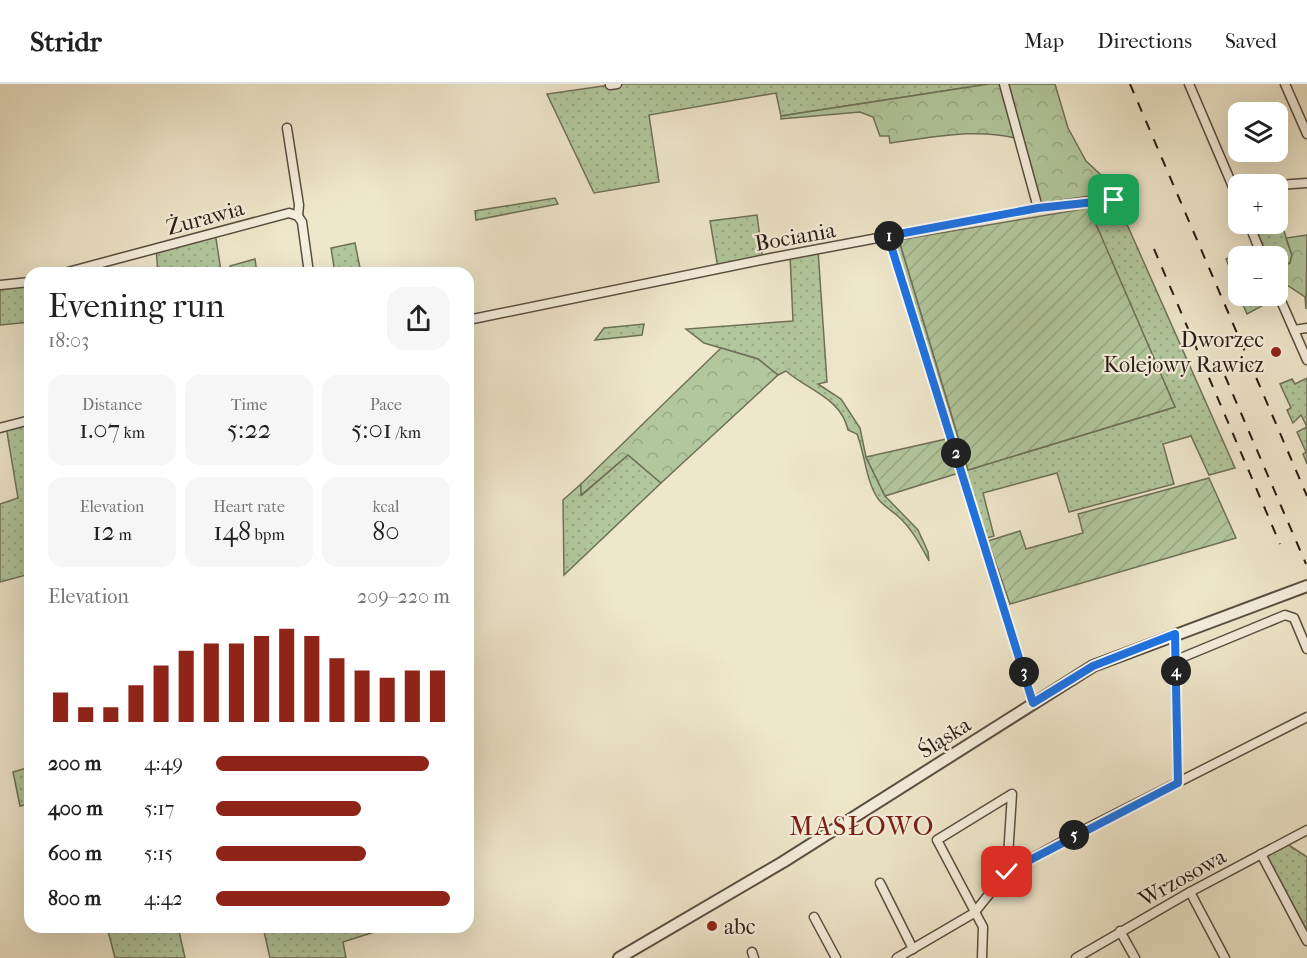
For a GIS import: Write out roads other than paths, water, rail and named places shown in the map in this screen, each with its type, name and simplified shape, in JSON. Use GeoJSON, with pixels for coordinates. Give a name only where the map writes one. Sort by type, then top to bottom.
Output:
{"type":"FeatureCollection","features":[{"type":"Feature","properties":{"kind":"street"},"geometry":{"type":"LineString","coordinates":[[1004,84],[1038,208]]}},
{"type":"Feature","properties":{"kind":"street"},"geometry":{"type":"LineString","coordinates":[[1189,84],[1230,174]]}},
{"type":"Feature","properties":{"kind":"street"},"geometry":{"type":"LineString","coordinates":[[1285,84],[1307,134]]}},
{"type":"Feature","properties":{"kind":"street"},"geometry":{"type":"LineString","coordinates":[[287,128],[299,205],[298,216],[302,222],[308,267]]}},
{"type":"Feature","properties":{"kind":"street"},"geometry":{"type":"LineString","coordinates":[[1288,184],[1307,183]]}},
{"type":"Feature","properties":{"kind":"street","name":"Bociania"},"geometry":{"type":"LineString","coordinates":[[474,319],[598,292],[1038,208],[1106,199],[1128,207]]}},
{"type":"Feature","properties":{"kind":"street","name":"Żurawia"},"geometry":{"type":"LineString","coordinates":[[86,267],[289,213],[298,216]]}},
{"type":"Feature","properties":{"kind":"street"},"geometry":{"type":"LineString","coordinates":[[888,236],[1033,703]]}},
{"type":"Feature","properties":{"kind":"street"},"geometry":{"type":"LineString","coordinates":[[0,285],[24,283]]}},
{"type":"Feature","properties":{"kind":"street"},"geometry":{"type":"LineString","coordinates":[[1283,306],[1306,355]]}},
{"type":"Feature","properties":{"kind":"street"},"geometry":{"type":"LineString","coordinates":[[1294,330],[1307,328]]}},
{"type":"Feature","properties":{"kind":"street"},"geometry":{"type":"LineString","coordinates":[[0,428],[24,422]]}},
{"type":"Feature","properties":{"kind":"street","name":"Śląska"},"geometry":{"type":"LineString","coordinates":[[619,958],[783,862],[1093,666],[1307,586]]}},
{"type":"Feature","properties":{"kind":"street"},"geometry":{"type":"LineString","coordinates":[[1176,660],[1278,616],[1291,616],[1307,649]]}},
{"type":"Feature","properties":{"kind":"street"},"geometry":{"type":"LineString","coordinates":[[1175,634],[1178,783]]}},
{"type":"Feature","properties":{"kind":"street"},"geometry":{"type":"LineString","coordinates":[[897,958],[974,913],[1007,872],[1307,717]]}},
{"type":"Feature","properties":{"kind":"street"},"geometry":{"type":"LineString","coordinates":[[982,958],[985,934],[937,840],[1012,795],[1007,872]]}},
{"type":"Feature","properties":{"kind":"street","name":"Wrzosowa"},"geometry":{"type":"LineString","coordinates":[[1076,958],[1190,892],[1307,830]]}},
{"type":"Feature","properties":{"kind":"street"},"geometry":{"type":"LineString","coordinates":[[1261,854],[1307,942]]}},
{"type":"Feature","properties":{"kind":"street"},"geometry":{"type":"LineString","coordinates":[[880,883],[913,949]]}},
{"type":"Feature","properties":{"kind":"street"},"geometry":{"type":"LineString","coordinates":[[1190,892],[1224,958]]}},
{"type":"Feature","properties":{"kind":"street"},"geometry":{"type":"LineString","coordinates":[[814,917],[836,958]]}},
{"type":"Feature","properties":{"kind":"street"},"geometry":{"type":"LineString","coordinates":[[1120,931],[1134,958]]}},
{"type":"Feature","properties":{"kind":"railway"},"geometry":{"type":"LineString","coordinates":[[1130,84],[1307,496]]}},
{"type":"Feature","properties":{"kind":"railway"},"geometry":{"type":"LineString","coordinates":[[1154,249],[1280,544]]}},
{"type":"Feature","properties":{"kind":"railway"},"geometry":{"type":"LineString","coordinates":[[1225,376],[1306,564]]}},
{"type":"Feature","properties":{"kind":"place","name":"Dworzec Kolejowy Rawicz"},"geometry":{"type":"Point","coordinates":[1276,352]}},
{"type":"Feature","properties":{"kind":"place","name":"abc"},"geometry":{"type":"Point","coordinates":[712,926]}},
{"type":"Feature","properties":{"kind":"district","name":"MASŁOWO"},"geometry":{"type":"Point","coordinates":[862,826]}}]}
